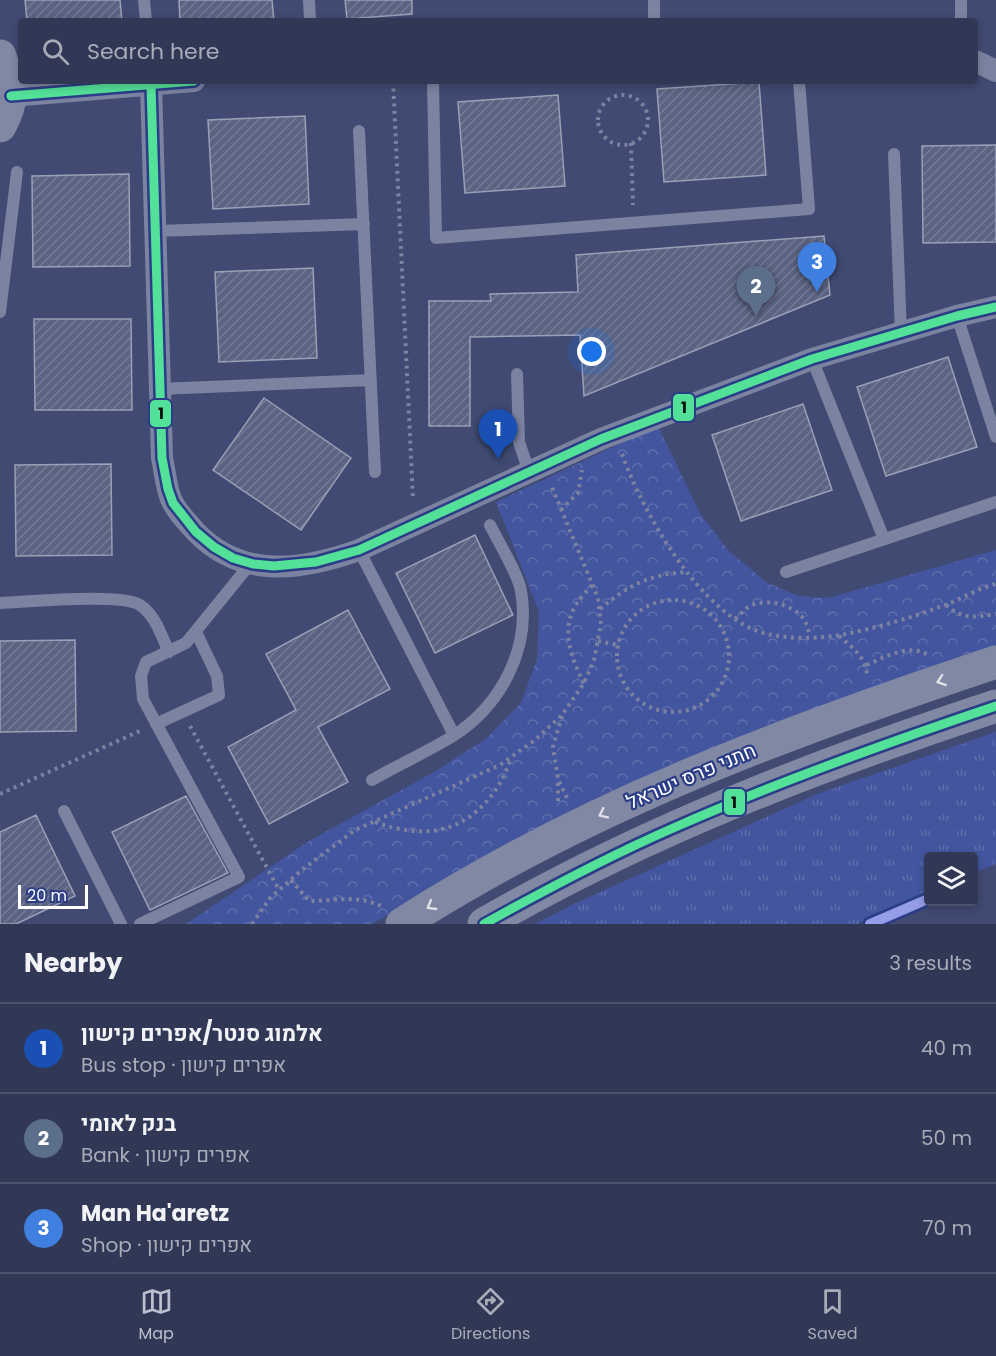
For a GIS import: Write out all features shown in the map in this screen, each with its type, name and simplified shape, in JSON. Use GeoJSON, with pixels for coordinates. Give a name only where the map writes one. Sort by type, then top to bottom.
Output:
{"type":"FeatureCollection","features":[{"type":"Feature","properties":{"kind":"main road","name":"חתני פרס ישראל"},"geometry":{"type":"LineString","coordinates":[[396,918],[595,818],[731,758],[865,706],[996,662]]}},
{"type":"Feature","properties":{"kind":"main road"},"geometry":{"type":"LineString","coordinates":[[484,924],[653,837],[849,757],[996,706]]}},
{"type":"Feature","properties":{"kind":"street"},"geometry":{"type":"LineString","coordinates":[[978,62],[996,70]]}},
{"type":"Feature","properties":{"kind":"street"},"geometry":{"type":"LineString","coordinates":[[3,96],[140,84]]}},
{"type":"Feature","properties":{"kind":"street"},"geometry":{"type":"LineString","coordinates":[[151,84],[162,458],[171,498],[184,519],[222,554],[251,563],[277,567],[304,566],[327,561],[359,550],[580,448],[812,359],[957,316],[996,307]]}},
{"type":"Feature","properties":{"kind":"lane"},"geometry":{"type":"LineString","coordinates":[[144,0],[146,18]]}},
{"type":"Feature","properties":{"kind":"lane"},"geometry":{"type":"LineString","coordinates":[[309,0],[310,18]]}},
{"type":"Feature","properties":{"kind":"lane"},"geometry":{"type":"LineString","coordinates":[[654,0],[654,18]]}},
{"type":"Feature","properties":{"kind":"lane"},"geometry":{"type":"LineString","coordinates":[[961,0],[961,18]]}},
{"type":"Feature","properties":{"kind":"lane"},"geometry":{"type":"LineString","coordinates":[[433,84],[436,238],[809,210],[799,84]]}},
{"type":"Feature","properties":{"kind":"lane"},"geometry":{"type":"LineString","coordinates":[[359,131],[375,472]]}},
{"type":"Feature","properties":{"kind":"lane"},"geometry":{"type":"LineString","coordinates":[[894,154],[901,333]]}},
{"type":"Feature","properties":{"kind":"lane"},"geometry":{"type":"LineString","coordinates":[[0,312],[17,172]]}},
{"type":"Feature","properties":{"kind":"lane"},"geometry":{"type":"LineString","coordinates":[[156,231],[364,224]]}},
{"type":"Feature","properties":{"kind":"lane"},"geometry":{"type":"LineString","coordinates":[[957,316],[996,437]]}},
{"type":"Feature","properties":{"kind":"lane"},"geometry":{"type":"LineString","coordinates":[[812,359],[884,539]]}},
{"type":"Feature","properties":{"kind":"lane"},"geometry":{"type":"LineString","coordinates":[[518,374],[519,442],[529,472]]}},
{"type":"Feature","properties":{"kind":"lane"},"geometry":{"type":"LineString","coordinates":[[159,389],[371,380]]}},
{"type":"Feature","properties":{"kind":"lane"},"geometry":{"type":"LineString","coordinates":[[786,572],[996,502]]}},
{"type":"Feature","properties":{"kind":"lane"},"geometry":{"type":"LineString","coordinates":[[372,780],[454,735],[491,703],[513,668],[522,637],[521,589],[490,525]]}},
{"type":"Feature","properties":{"kind":"lane"},"geometry":{"type":"LineString","coordinates":[[359,550],[454,735]]}},
{"type":"Feature","properties":{"kind":"lane"},"geometry":{"type":"LineString","coordinates":[[140,924],[239,877],[143,699],[141,676],[146,662],[186,643],[251,563]]}},
{"type":"Feature","properties":{"kind":"lane"},"geometry":{"type":"LineString","coordinates":[[0,603],[117,598],[138,604],[152,616],[169,652]]}},
{"type":"Feature","properties":{"kind":"lane"},"geometry":{"type":"LineString","coordinates":[[156,724],[219,695],[217,676],[196,632]]}},
{"type":"Feature","properties":{"kind":"lane"},"geometry":{"type":"LineString","coordinates":[[64,811],[121,924]]}},
{"type":"Feature","properties":{"kind":"path"},"geometry":{"type":"LineString","coordinates":[[393,84],[414,525]]}},
{"type":"Feature","properties":{"kind":"path"},"geometry":{"type":"LineString","coordinates":[[623,95],[634,98],[646,110],[648,119],[645,132],[631,143],[623,145],[608,140],[598,126],[601,107],[614,96],[623,95]]}},
{"type":"Feature","properties":{"kind":"path"},"geometry":{"type":"LineString","coordinates":[[631,143],[633,223]]}},
{"type":"Feature","properties":{"kind":"path"},"geometry":{"type":"LineString","coordinates":[[561,510],[578,493],[583,475],[580,448]]}},
{"type":"Feature","properties":{"kind":"path"},"geometry":{"type":"LineString","coordinates":[[599,610],[618,594],[639,582],[663,574],[686,572]]}},
{"type":"Feature","properties":{"kind":"path"},"geometry":{"type":"LineString","coordinates":[[584,683],[570,655],[569,624],[576,604],[592,585]]}},
{"type":"Feature","properties":{"kind":"path"},"geometry":{"type":"LineString","coordinates":[[677,599],[697,604],[713,615],[724,631],[730,650],[729,666],[722,685],[709,699],[692,709],[677,712],[658,710],[640,701],[627,687],[617,664],[618,645],[625,626],[638,612],[655,602],[677,599]]}},
{"type":"Feature","properties":{"kind":"path"},"geometry":{"type":"LineString","coordinates":[[735,619],[748,607],[764,602],[778,603],[794,610],[805,619],[810,636]]}},
{"type":"Feature","properties":{"kind":"path"},"geometry":{"type":"LineString","coordinates":[[713,615],[719,605]]}},
{"type":"Feature","properties":{"kind":"path"},"geometry":{"type":"LineString","coordinates":[[946,605],[956,614],[965,616],[996,614]]}},
{"type":"Feature","properties":{"kind":"path"},"geometry":{"type":"LineString","coordinates":[[839,635],[867,665],[865,706]]}},
{"type":"Feature","properties":{"kind":"path"},"geometry":{"type":"LineString","coordinates":[[598,641],[618,645]]}},
{"type":"Feature","properties":{"kind":"path"},"geometry":{"type":"LineString","coordinates":[[182,712],[279,890]]}},
{"type":"Feature","properties":{"kind":"path"},"geometry":{"type":"LineString","coordinates":[[562,715],[553,747],[558,779],[569,802],[584,814],[595,818]]}},
{"type":"Feature","properties":{"kind":"path"},"geometry":{"type":"LineString","coordinates":[[0,794],[156,724]]}},
{"type":"Feature","properties":{"kind":"path"},"geometry":{"type":"LineString","coordinates":[[374,822],[393,829],[414,832],[434,832],[455,827],[478,809],[498,788],[512,757]]}},
{"type":"Feature","properties":{"kind":"path"},"geometry":{"type":"LineString","coordinates":[[291,880],[309,901],[353,898],[371,901],[384,907],[396,918]]}},
{"type":"Feature","properties":{"kind":"green space"},"geometry":{"type":"Polygon","coordinates":[[[658,426],[701,515],[728,550],[766,582],[798,596],[828,598],[996,550],[996,648],[958,657],[753,731],[464,872],[372,924],[186,924],[309,841],[434,772],[487,738],[521,703],[537,659],[539,612],[496,502],[658,426]]]}},
{"type":"Feature","properties":{"kind":"green space"},"geometry":{"type":"Polygon","coordinates":[[[996,732],[996,864],[978,871],[978,852],[924,852],[924,895],[857,924],[535,924],[574,904],[817,794],[996,732]]]}},
{"type":"Feature","properties":{"kind":"building"},"geometry":{"type":"Polygon","coordinates":[[[25,0],[120,0],[122,18],[27,18],[25,0]]]}},
{"type":"Feature","properties":{"kind":"building"},"geometry":{"type":"Polygon","coordinates":[[[179,0],[272,0],[274,18],[180,18],[179,0]]]}},
{"type":"Feature","properties":{"kind":"building"},"geometry":{"type":"Polygon","coordinates":[[[345,0],[412,0],[412,14],[347,18],[345,0]]]}},
{"type":"Feature","properties":{"kind":"building"},"geometry":{"type":"Polygon","coordinates":[[[759,84],[766,175],[664,182],[657,89],[759,84]]]}},
{"type":"Feature","properties":{"kind":"building"},"geometry":{"type":"Polygon","coordinates":[[[558,95],[565,186],[465,193],[458,102],[558,95]]]}},
{"type":"Feature","properties":{"kind":"building"},"geometry":{"type":"Polygon","coordinates":[[[305,116],[309,204],[213,209],[208,120],[305,116]]]}},
{"type":"Feature","properties":{"kind":"building"},"geometry":{"type":"Polygon","coordinates":[[[996,145],[996,242],[923,243],[922,146],[996,145]]]}},
{"type":"Feature","properties":{"kind":"building"},"geometry":{"type":"Polygon","coordinates":[[[129,174],[130,266],[33,267],[32,176],[129,174]]]}},
{"type":"Feature","properties":{"kind":"building"},"geometry":{"type":"Polygon","coordinates":[[[824,236],[830,295],[584,396],[580,335],[470,337],[470,426],[429,426],[429,301],[491,301],[490,294],[578,292],[576,255],[824,236]]]}},
{"type":"Feature","properties":{"kind":"building"},"geometry":{"type":"Polygon","coordinates":[[[313,268],[317,358],[219,362],[215,272],[313,268]]]}},
{"type":"Feature","properties":{"kind":"building"},"geometry":{"type":"Polygon","coordinates":[[[34,319],[131,319],[132,410],[35,410],[34,319]]]}},
{"type":"Feature","properties":{"kind":"building"},"geometry":{"type":"Polygon","coordinates":[[[948,357],[977,447],[886,476],[857,387],[948,357]]]}},
{"type":"Feature","properties":{"kind":"building"},"geometry":{"type":"Polygon","coordinates":[[[264,398],[351,458],[301,530],[213,470],[264,398]]]}},
{"type":"Feature","properties":{"kind":"building"},"geometry":{"type":"Polygon","coordinates":[[[803,404],[832,490],[741,521],[712,435],[803,404]]]}},
{"type":"Feature","properties":{"kind":"building"},"geometry":{"type":"Polygon","coordinates":[[[111,464],[112,555],[16,556],[15,465],[111,464]]]}},
{"type":"Feature","properties":{"kind":"building"},"geometry":{"type":"Polygon","coordinates":[[[475,535],[513,615],[435,653],[396,573],[475,535]]]}},
{"type":"Feature","properties":{"kind":"building"},"geometry":{"type":"Polygon","coordinates":[[[348,610],[390,689],[318,727],[348,782],[269,824],[228,747],[296,710],[266,654],[348,610]]]}},
{"type":"Feature","properties":{"kind":"building"},"geometry":{"type":"Polygon","coordinates":[[[75,640],[76,731],[0,732],[0,641],[75,640]]]}},
{"type":"Feature","properties":{"kind":"building"},"geometry":{"type":"Polygon","coordinates":[[[186,796],[228,873],[150,910],[112,832],[186,796]]]}},
{"type":"Feature","properties":{"kind":"building"},"geometry":{"type":"Polygon","coordinates":[[[36,815],[75,896],[16,924],[0,924],[0,832],[36,815]]]}},
{"type":"Feature","properties":{"kind":"transit line","name":"1"},"geometry":{"type":"LineString","coordinates":[[11,96],[157,84]]}},
{"type":"Feature","properties":{"kind":"transit line","name":"1"},"geometry":{"type":"LineString","coordinates":[[151,85],[162,458],[168,489],[173,503],[196,532],[214,547],[233,558],[253,564],[274,566],[316,562],[359,550],[601,439],[812,359],[957,316],[996,307]]}},
{"type":"Feature","properties":{"kind":"transit line","name":"1"},"geometry":{"type":"LineString","coordinates":[[484,924],[600,862],[711,812],[832,764],[996,706]]}},
{"type":"Feature","properties":{"kind":"transit line","name":"2"},"geometry":{"type":"LineString","coordinates":[[870,924],[924,901]]}},
{"type":"Feature","properties":{"kind":"place","name":"Man Ha'aretz"},"geometry":{"type":"Point","coordinates":[817,292]}},
{"type":"Feature","properties":{"kind":"place","name":"בנק לאומי"},"geometry":{"type":"Point","coordinates":[756,316]}},
{"type":"Feature","properties":{"kind":"place","name":"אלמוג סנטר/אפרים קישון"},"geometry":{"type":"Point","coordinates":[498,459]}}]}
